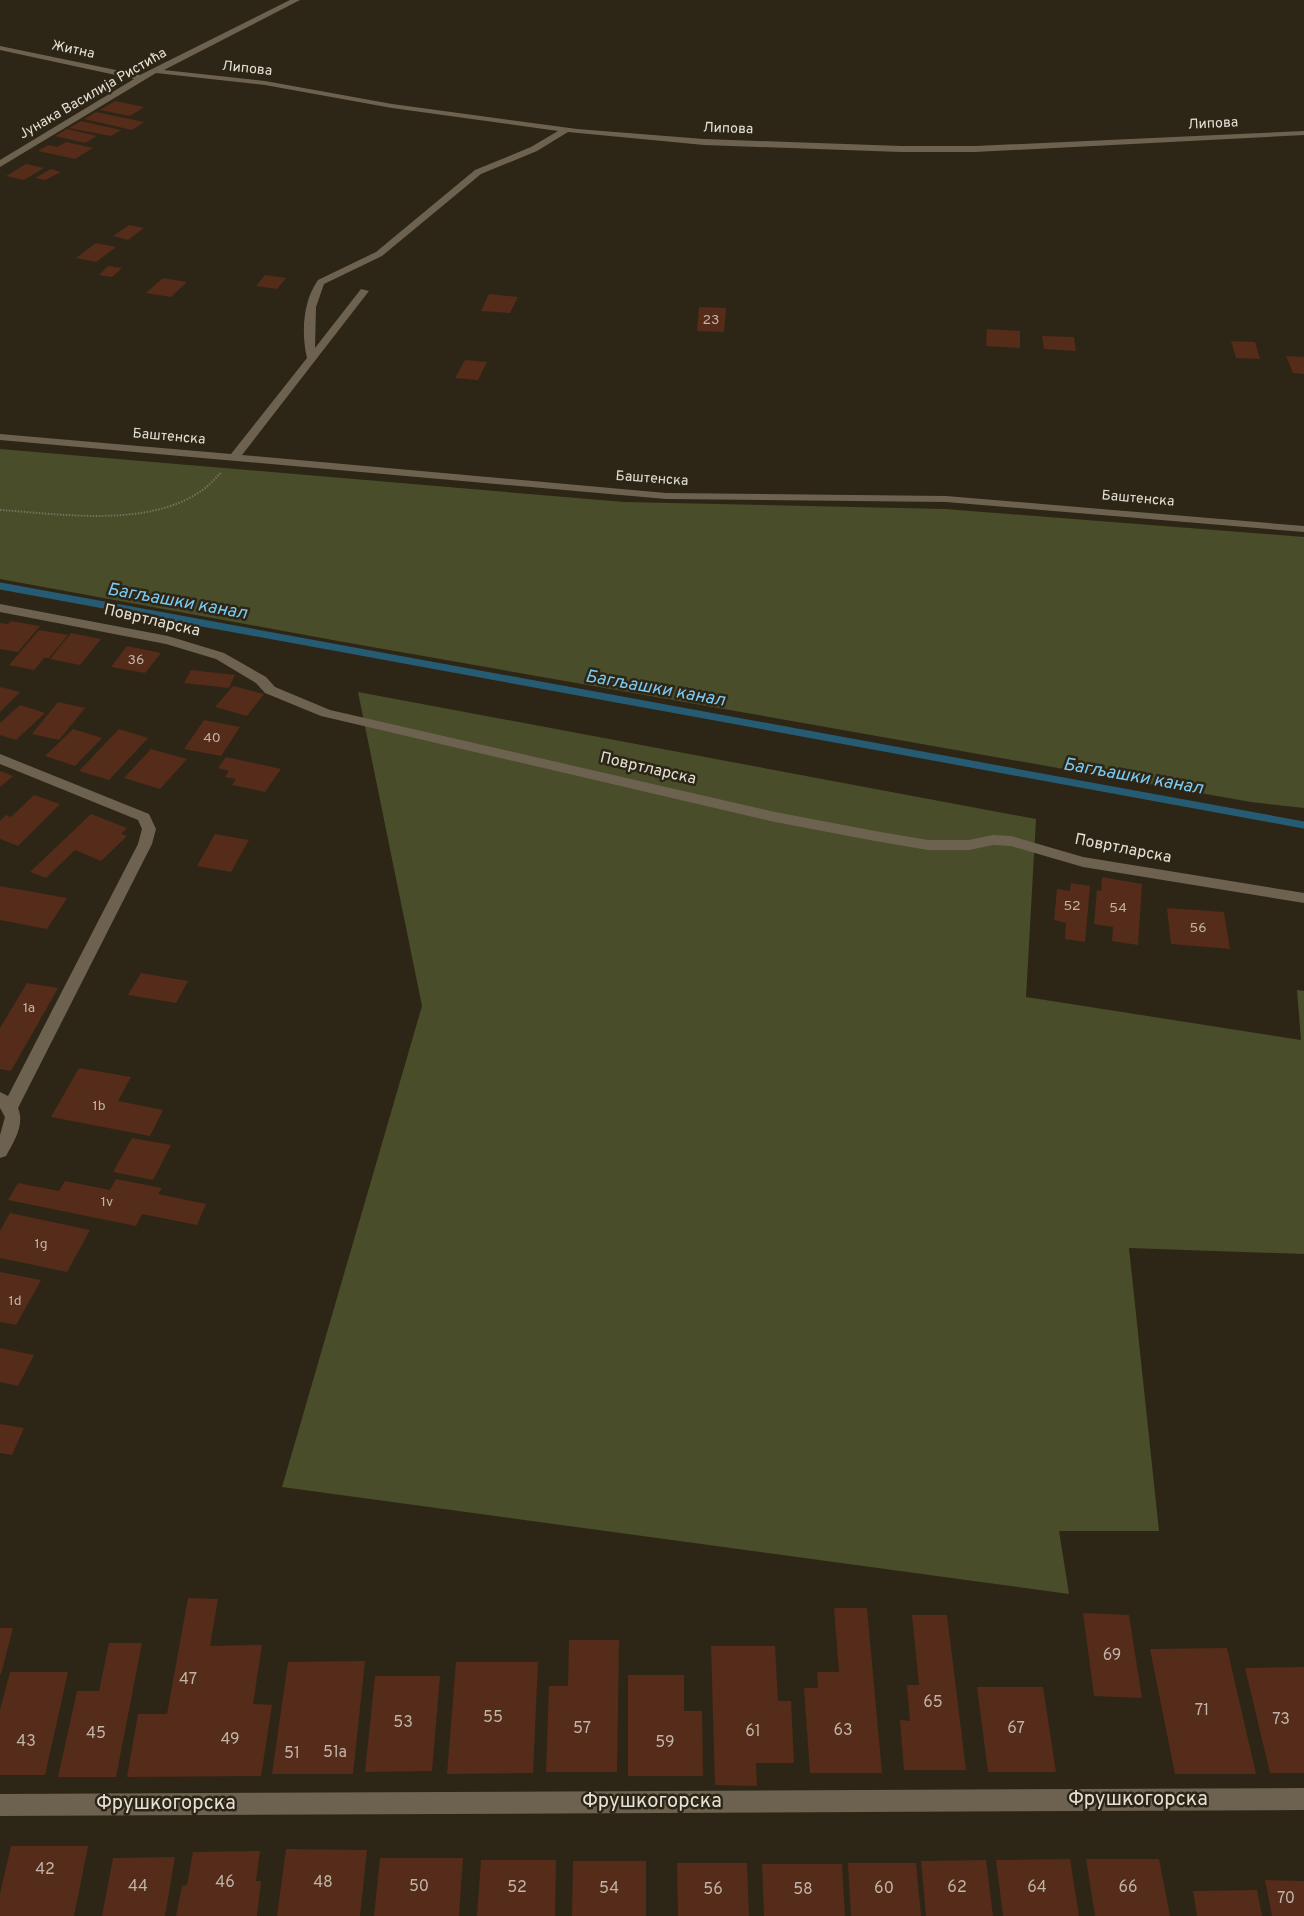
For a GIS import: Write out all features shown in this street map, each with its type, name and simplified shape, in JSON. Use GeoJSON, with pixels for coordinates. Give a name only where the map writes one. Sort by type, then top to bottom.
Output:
{"type":"FeatureCollection","features":[{"type":"Feature","properties":{"kind":"street","name":"Јунака Василија Ристића"},"geometry":{"type":"LineString","coordinates":[[0,164],[141,78],[296,0]]}},
{"type":"Feature","properties":{"kind":"street","name":"Житна"},"geometry":{"type":"LineString","coordinates":[[0,48],[141,78]]}},
{"type":"Feature","properties":{"kind":"street","name":"Липова"},"geometry":{"type":"LineString","coordinates":[[156,71],[284,86],[392,106],[567,129],[704,142],[936,149],[1014,148],[1304,133]]}},
{"type":"Feature","properties":{"kind":"street"},"geometry":{"type":"LineString","coordinates":[[312,359],[309,350],[309,333],[315,290],[321,282],[379,254],[478,172],[534,149],[567,129]]}},
{"type":"Feature","properties":{"kind":"street"},"geometry":{"type":"LineString","coordinates":[[234,458],[364,291]]}},
{"type":"Feature","properties":{"kind":"street","name":"Баштенска"},"geometry":{"type":"LineString","coordinates":[[0,437],[666,496],[946,499],[1304,529]]}},
{"type":"Feature","properties":{"kind":"street","name":"Повртларска"},"geometry":{"type":"LineString","coordinates":[[0,608],[168,640],[220,656],[261,680],[270,690],[326,713],[776,817],[928,845],[969,845],[993,840],[1011,842],[1083,862],[1304,898]]}},
{"type":"Feature","properties":{"kind":"street"},"geometry":{"type":"LineString","coordinates":[[0,759],[144,817],[149,829],[145,844],[6,1102],[14,1112],[12,1125],[0,1151]]}},
{"type":"Feature","properties":{"kind":"street","name":"Фрушкогорска"},"geometry":{"type":"LineString","coordinates":[[0,1805],[1304,1799]]}},
{"type":"Feature","properties":{"kind":"path"},"geometry":{"type":"LineString","coordinates":[[0,510],[93,516],[130,515],[187,499],[210,487],[234,458]]}},
{"type":"Feature","properties":{"kind":"green space"},"geometry":{"type":"Polygon","coordinates":[[[0,449],[624,502],[945,509],[1304,537],[1304,808],[1251,802],[0,579],[0,449]]]}},
{"type":"Feature","properties":{"kind":"green space"},"geometry":{"type":"Polygon","coordinates":[[[358,692],[1036,819],[1026,997],[1301,1040],[1297,990],[1304,991],[1304,1254],[1129,1248],[1159,1531],[1059,1531],[1069,1594],[282,1487],[422,1006],[358,692]]]}},
{"type":"Feature","properties":{"kind":"building"},"geometry":{"type":"Polygon","coordinates":[[[115,101],[144,107],[130,116],[100,110],[115,101]]]}},
{"type":"Feature","properties":{"kind":"building"},"geometry":{"type":"Polygon","coordinates":[[[96,112],[144,122],[132,130],[84,119],[96,112]]]}},
{"type":"Feature","properties":{"kind":"building"},"geometry":{"type":"Polygon","coordinates":[[[81,121],[121,130],[111,136],[69,128],[81,121]]]}},
{"type":"Feature","properties":{"kind":"building"},"geometry":{"type":"Polygon","coordinates":[[[67,129],[97,136],[85,143],[55,136],[67,129]]]}},
{"type":"Feature","properties":{"kind":"building"},"geometry":{"type":"Polygon","coordinates":[[[66,142],[93,148],[75,159],[38,151],[48,145],[57,147],[66,142]]]}},
{"type":"Feature","properties":{"kind":"building"},"geometry":{"type":"Polygon","coordinates":[[[26,164],[44,168],[24,180],[6,176],[26,164]]]}},
{"type":"Feature","properties":{"kind":"building"},"geometry":{"type":"Polygon","coordinates":[[[51,169],[61,172],[45,180],[35,178],[51,169]]]}},
{"type":"Feature","properties":{"kind":"building"},"geometry":{"type":"Polygon","coordinates":[[[129,225],[144,228],[128,240],[113,236],[129,225]]]}},
{"type":"Feature","properties":{"kind":"building"},"geometry":{"type":"Polygon","coordinates":[[[96,243],[116,247],[96,262],[76,258],[96,243]]]}},
{"type":"Feature","properties":{"kind":"building"},"geometry":{"type":"Polygon","coordinates":[[[108,266],[122,268],[112,277],[99,275],[108,266]]]}},
{"type":"Feature","properties":{"kind":"building"},"geometry":{"type":"Polygon","coordinates":[[[265,275],[286,278],[277,289],[256,286],[265,275]]]}},
{"type":"Feature","properties":{"kind":"building"},"geometry":{"type":"Polygon","coordinates":[[[163,278],[187,282],[171,297],[146,293],[163,278]]]}},
{"type":"Feature","properties":{"kind":"building"},"geometry":{"type":"Polygon","coordinates":[[[489,294],[518,297],[510,313],[481,311],[489,294]]]}},
{"type":"Feature","properties":{"kind":"building"},"geometry":{"type":"Polygon","coordinates":[[[699,307],[726,308],[724,332],[697,331],[699,307]]]}},
{"type":"Feature","properties":{"kind":"building"},"geometry":{"type":"Polygon","coordinates":[[[987,329],[1020,331],[1020,348],[986,346],[987,329]]]}},
{"type":"Feature","properties":{"kind":"building"},"geometry":{"type":"Polygon","coordinates":[[[1042,336],[1074,337],[1076,351],[1044,349],[1042,336]]]}},
{"type":"Feature","properties":{"kind":"building"},"geometry":{"type":"Polygon","coordinates":[[[1231,341],[1255,342],[1260,359],[1236,358],[1231,341]]]}},
{"type":"Feature","properties":{"kind":"building"},"geometry":{"type":"Polygon","coordinates":[[[1286,356],[1304,357],[1304,374],[1293,373],[1286,356]]]}},
{"type":"Feature","properties":{"kind":"building"},"geometry":{"type":"Polygon","coordinates":[[[465,360],[487,362],[478,380],[455,378],[465,360]]]}},
{"type":"Feature","properties":{"kind":"building"},"geometry":{"type":"Polygon","coordinates":[[[11,621],[40,626],[18,652],[0,649],[0,623],[8,624],[11,621]]]}},
{"type":"Feature","properties":{"kind":"building"},"geometry":{"type":"Polygon","coordinates":[[[39,630],[68,635],[49,658],[44,658],[34,670],[9,665],[39,630]]]}},
{"type":"Feature","properties":{"kind":"building"},"geometry":{"type":"Polygon","coordinates":[[[71,633],[101,639],[80,665],[50,659],[71,633]]]}},
{"type":"Feature","properties":{"kind":"building"},"geometry":{"type":"Polygon","coordinates":[[[127,646],[161,653],[145,673],[111,667],[127,646]]]}},
{"type":"Feature","properties":{"kind":"building"},"geometry":{"type":"Polygon","coordinates":[[[191,670],[235,675],[229,688],[184,683],[191,670]]]}},
{"type":"Feature","properties":{"kind":"building"},"geometry":{"type":"Polygon","coordinates":[[[233,686],[264,694],[247,716],[215,707],[233,686]]]}},
{"type":"Feature","properties":{"kind":"building"},"geometry":{"type":"Polygon","coordinates":[[[0,688],[20,692],[0,712],[0,688]]]}},
{"type":"Feature","properties":{"kind":"building"},"geometry":{"type":"Polygon","coordinates":[[[58,702],[85,708],[59,740],[32,734],[58,702]]]}},
{"type":"Feature","properties":{"kind":"building"},"geometry":{"type":"Polygon","coordinates":[[[20,705],[45,713],[16,740],[0,735],[0,723],[20,705]]]}},
{"type":"Feature","properties":{"kind":"building"},"geometry":{"type":"Polygon","coordinates":[[[204,720],[240,727],[221,756],[184,749],[204,720]]]}},
{"type":"Feature","properties":{"kind":"building"},"geometry":{"type":"Polygon","coordinates":[[[73,729],[102,738],[75,766],[45,756],[73,729]]]}},
{"type":"Feature","properties":{"kind":"building"},"geometry":{"type":"Polygon","coordinates":[[[119,729],[148,738],[109,780],[79,771],[119,729]]]}},
{"type":"Feature","properties":{"kind":"building"},"geometry":{"type":"Polygon","coordinates":[[[151,749],[187,759],[160,789],[124,778],[151,749]]]}},
{"type":"Feature","properties":{"kind":"building"},"geometry":{"type":"Polygon","coordinates":[[[226,757],[281,769],[265,792],[232,785],[236,779],[225,777],[229,771],[218,768],[226,757]]]}},
{"type":"Feature","properties":{"kind":"building"},"geometry":{"type":"Polygon","coordinates":[[[0,771],[13,776],[0,787],[0,771]]]}},
{"type":"Feature","properties":{"kind":"building"},"geometry":{"type":"Polygon","coordinates":[[[34,795],[60,804],[18,846],[0,839],[0,821],[6,815],[11,817],[34,795]]]}},
{"type":"Feature","properties":{"kind":"building"},"geometry":{"type":"Polygon","coordinates":[[[91,814],[127,828],[121,834],[127,836],[101,861],[75,850],[46,878],[30,872],[91,814]]]}},
{"type":"Feature","properties":{"kind":"building"},"geometry":{"type":"Polygon","coordinates":[[[215,834],[249,840],[231,872],[197,866],[215,834]]]}},
{"type":"Feature","properties":{"kind":"building"},"geometry":{"type":"Polygon","coordinates":[[[1102,877],[1142,884],[1138,945],[1112,941],[1113,927],[1094,924],[1097,890],[1101,891],[1102,877]]]}},
{"type":"Feature","properties":{"kind":"building"},"geometry":{"type":"Polygon","coordinates":[[[1071,883],[1090,886],[1085,942],[1065,939],[1066,923],[1054,920],[1057,889],[1070,891],[1071,883]]]}},
{"type":"Feature","properties":{"kind":"building"},"geometry":{"type":"Polygon","coordinates":[[[0,886],[67,898],[47,929],[0,920],[0,886]]]}},
{"type":"Feature","properties":{"kind":"building"},"geometry":{"type":"Polygon","coordinates":[[[1167,908],[1224,912],[1230,949],[1171,944],[1167,908]]]}},
{"type":"Feature","properties":{"kind":"building"},"geometry":{"type":"Polygon","coordinates":[[[141,973],[188,981],[176,1003],[128,995],[141,973]]]}},
{"type":"Feature","properties":{"kind":"building"},"geometry":{"type":"Polygon","coordinates":[[[27,983],[58,988],[11,1071],[0,1069],[0,1028],[27,983]]]}},
{"type":"Feature","properties":{"kind":"building"},"geometry":{"type":"Polygon","coordinates":[[[79,1068],[131,1077],[118,1101],[163,1110],[150,1136],[51,1117],[79,1068]]]}},
{"type":"Feature","properties":{"kind":"building"},"geometry":{"type":"Polygon","coordinates":[[[132,1138],[171,1145],[153,1180],[113,1172],[132,1138]]]}},
{"type":"Feature","properties":{"kind":"building"},"geometry":{"type":"Polygon","coordinates":[[[116,1179],[162,1188],[158,1194],[206,1204],[197,1225],[142,1214],[136,1226],[8,1200],[18,1183],[59,1191],[65,1181],[110,1190],[116,1179]]]}},
{"type":"Feature","properties":{"kind":"building"},"geometry":{"type":"Polygon","coordinates":[[[10,1213],[90,1230],[67,1272],[0,1258],[0,1231],[10,1213]]]}},
{"type":"Feature","properties":{"kind":"building"},"geometry":{"type":"Polygon","coordinates":[[[0,1272],[41,1280],[16,1325],[0,1322],[0,1272]]]}},
{"type":"Feature","properties":{"kind":"building"},"geometry":{"type":"Polygon","coordinates":[[[0,1348],[34,1355],[18,1386],[0,1382],[0,1348]]]}},
{"type":"Feature","properties":{"kind":"building"},"geometry":{"type":"Polygon","coordinates":[[[0,1424],[24,1428],[12,1455],[0,1453],[0,1424]]]}},
{"type":"Feature","properties":{"kind":"building"},"geometry":{"type":"Polygon","coordinates":[[[188,1598],[218,1599],[210,1646],[262,1645],[253,1704],[272,1705],[261,1776],[127,1777],[138,1714],[167,1714],[188,1598]]]}},
{"type":"Feature","properties":{"kind":"building"},"geometry":{"type":"Polygon","coordinates":[[[834,1608],[867,1608],[882,1773],[810,1773],[804,1688],[818,1688],[817,1672],[839,1672],[834,1608]]]}},
{"type":"Feature","properties":{"kind":"building"},"geometry":{"type":"Polygon","coordinates":[[[1083,1613],[1129,1615],[1142,1698],[1094,1696],[1083,1613]]]}},
{"type":"Feature","properties":{"kind":"building"},"geometry":{"type":"Polygon","coordinates":[[[912,1615],[947,1615],[966,1770],[904,1770],[900,1720],[910,1721],[907,1685],[919,1685],[912,1615]]]}},
{"type":"Feature","properties":{"kind":"building"},"geometry":{"type":"Polygon","coordinates":[[[0,1628],[13,1628],[1,1674],[0,1674],[0,1628]]]}},
{"type":"Feature","properties":{"kind":"building"},"geometry":{"type":"Polygon","coordinates":[[[569,1640],[619,1640],[617,1772],[546,1772],[549,1686],[568,1686],[569,1640]]]}},
{"type":"Feature","properties":{"kind":"building"},"geometry":{"type":"Polygon","coordinates":[[[109,1643],[142,1643],[116,1777],[58,1777],[77,1691],[99,1691],[109,1643]]]}},
{"type":"Feature","properties":{"kind":"building"},"geometry":{"type":"Polygon","coordinates":[[[711,1646],[775,1646],[778,1701],[791,1701],[794,1763],[756,1763],[757,1786],[715,1785],[711,1646]]]}},
{"type":"Feature","properties":{"kind":"building"},"geometry":{"type":"Polygon","coordinates":[[[1227,1648],[1256,1774],[1175,1774],[1150,1649],[1227,1648]]]}},
{"type":"Feature","properties":{"kind":"building"},"geometry":{"type":"Polygon","coordinates":[[[365,1661],[353,1774],[272,1774],[288,1662],[365,1661]]]}},
{"type":"Feature","properties":{"kind":"building"},"geometry":{"type":"Polygon","coordinates":[[[456,1662],[538,1662],[533,1773],[447,1774],[456,1662]]]}},
{"type":"Feature","properties":{"kind":"building"},"geometry":{"type":"Polygon","coordinates":[[[1304,1667],[1304,1773],[1270,1773],[1245,1668],[1304,1667]]]}},
{"type":"Feature","properties":{"kind":"building"},"geometry":{"type":"Polygon","coordinates":[[[10,1672],[68,1672],[45,1775],[0,1775],[0,1710],[10,1672]]]}},
{"type":"Feature","properties":{"kind":"building"},"geometry":{"type":"Polygon","coordinates":[[[628,1675],[684,1675],[684,1711],[702,1711],[703,1776],[628,1776],[628,1675]]]}},
{"type":"Feature","properties":{"kind":"building"},"geometry":{"type":"Polygon","coordinates":[[[375,1676],[440,1676],[432,1771],[365,1772],[375,1676]]]}},
{"type":"Feature","properties":{"kind":"building"},"geometry":{"type":"Polygon","coordinates":[[[977,1687],[1043,1687],[1056,1772],[988,1772],[977,1687]]]}},
{"type":"Feature","properties":{"kind":"building"},"geometry":{"type":"Polygon","coordinates":[[[11,1846],[88,1846],[74,1916],[0,1916],[0,1894],[11,1846]]]}},
{"type":"Feature","properties":{"kind":"building"},"geometry":{"type":"Polygon","coordinates":[[[286,1849],[367,1850],[360,1916],[277,1916],[286,1849]]]}},
{"type":"Feature","properties":{"kind":"building"},"geometry":{"type":"Polygon","coordinates":[[[260,1851],[256,1881],[261,1881],[257,1916],[176,1916],[182,1886],[187,1885],[193,1852],[260,1851]]]}},
{"type":"Feature","properties":{"kind":"building"},"geometry":{"type":"Polygon","coordinates":[[[175,1857],[165,1916],[102,1916],[113,1858],[175,1857]]]}},
{"type":"Feature","properties":{"kind":"building"},"geometry":{"type":"Polygon","coordinates":[[[380,1858],[463,1858],[459,1916],[374,1916],[380,1858]]]}},
{"type":"Feature","properties":{"kind":"building"},"geometry":{"type":"Polygon","coordinates":[[[1070,1859],[1079,1916],[1003,1916],[996,1860],[1070,1859]]]}},
{"type":"Feature","properties":{"kind":"building"},"geometry":{"type":"Polygon","coordinates":[[[1086,1859],[1159,1859],[1170,1916],[1095,1916],[1086,1859]]]}},
{"type":"Feature","properties":{"kind":"building"},"geometry":{"type":"Polygon","coordinates":[[[481,1860],[556,1860],[555,1916],[477,1916],[481,1860]]]}},
{"type":"Feature","properties":{"kind":"building"},"geometry":{"type":"Polygon","coordinates":[[[986,1860],[993,1916],[926,1916],[921,1861],[986,1860]]]}},
{"type":"Feature","properties":{"kind":"building"},"geometry":{"type":"Polygon","coordinates":[[[573,1861],[646,1861],[646,1916],[572,1916],[573,1861]]]}},
{"type":"Feature","properties":{"kind":"building"},"geometry":{"type":"Polygon","coordinates":[[[677,1863],[747,1863],[749,1916],[678,1916],[677,1863]]]}},
{"type":"Feature","properties":{"kind":"building"},"geometry":{"type":"Polygon","coordinates":[[[848,1863],[916,1863],[921,1916],[851,1916],[848,1863]]]}},
{"type":"Feature","properties":{"kind":"building"},"geometry":{"type":"Polygon","coordinates":[[[762,1864],[842,1864],[845,1916],[764,1916],[762,1864]]]}},
{"type":"Feature","properties":{"kind":"building"},"geometry":{"type":"Polygon","coordinates":[[[1265,1880],[1304,1881],[1304,1916],[1272,1916],[1265,1880]]]}},
{"type":"Feature","properties":{"kind":"building"},"geometry":{"type":"Polygon","coordinates":[[[1257,1890],[1262,1916],[1197,1916],[1193,1891],[1257,1890]]]}},
{"type":"Feature","properties":{"kind":"waterway","name":"Багљашки канал"},"geometry":{"type":"LineString","coordinates":[[0,586],[1304,825]]}}]}
